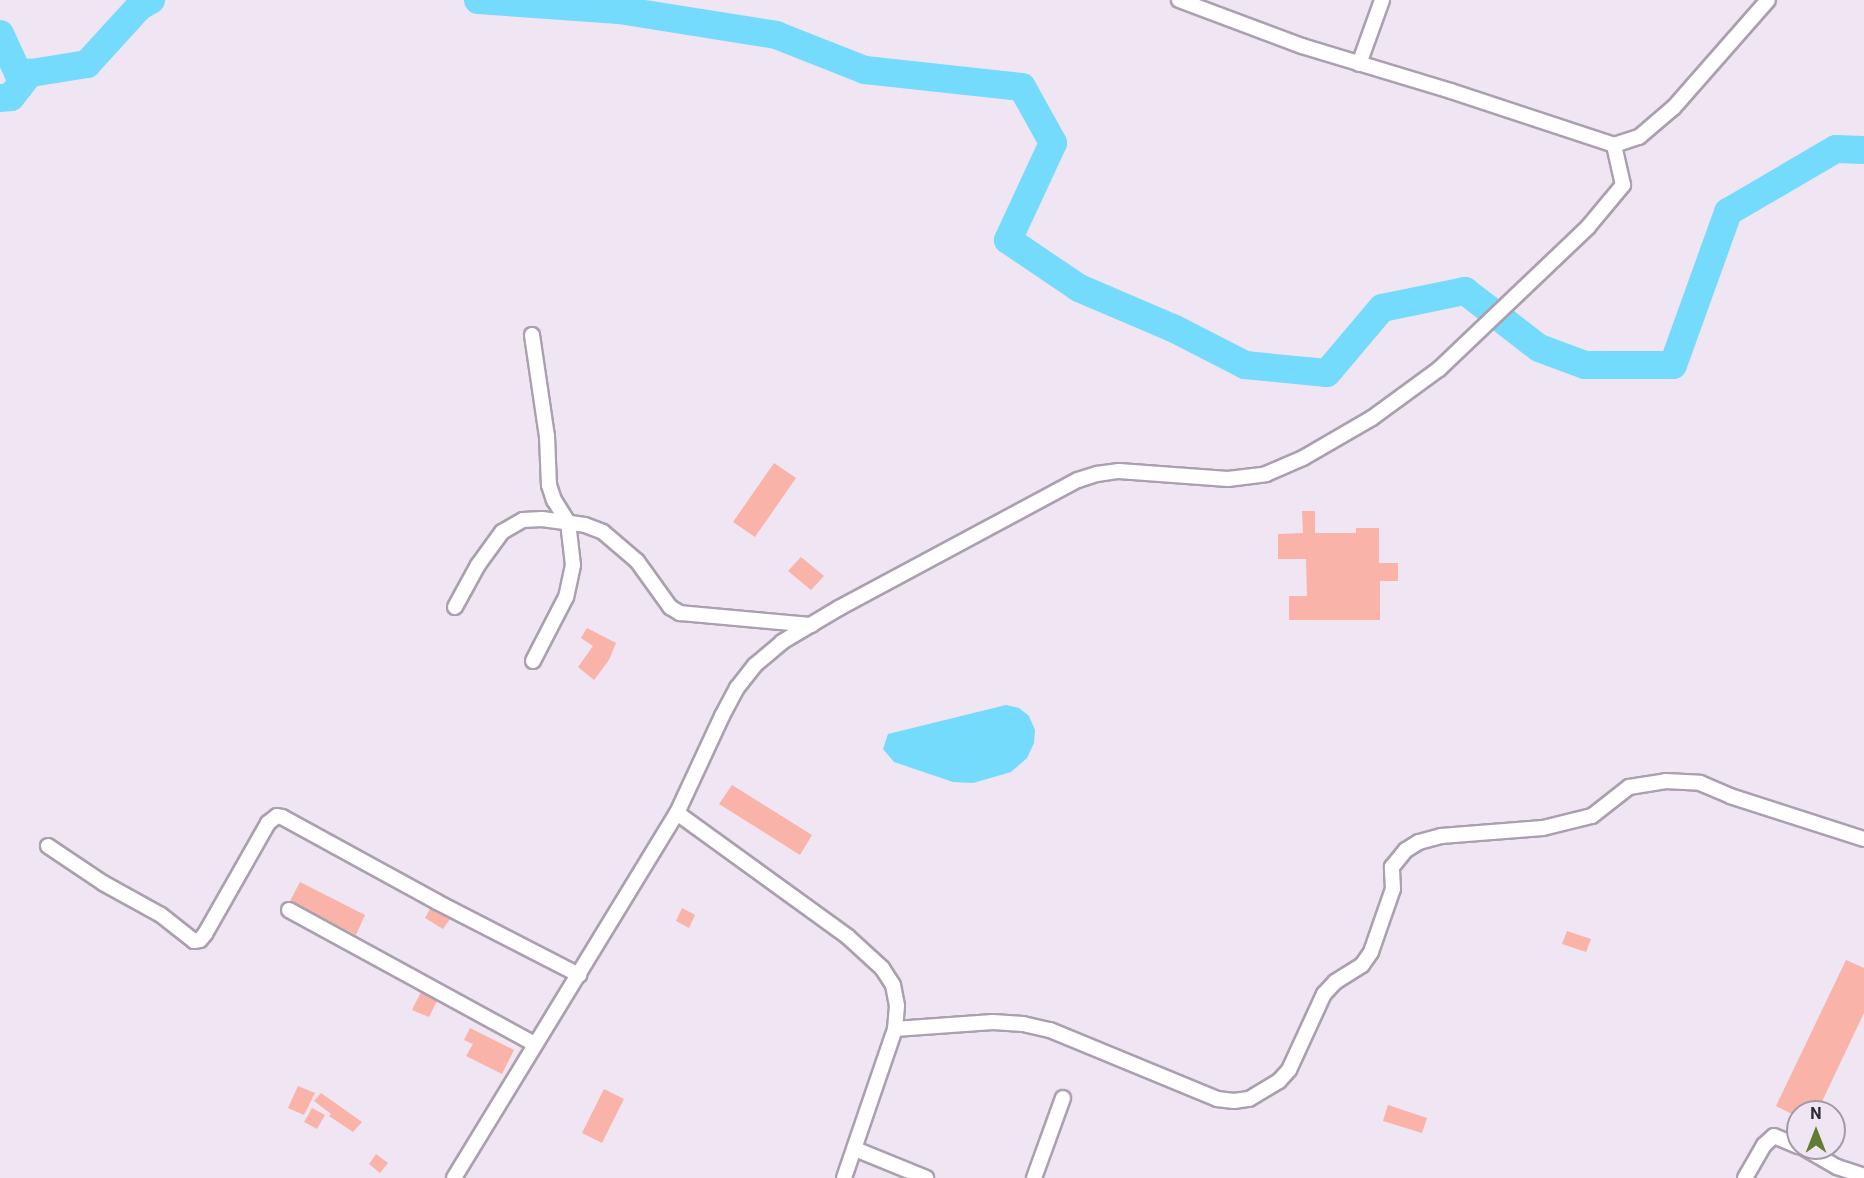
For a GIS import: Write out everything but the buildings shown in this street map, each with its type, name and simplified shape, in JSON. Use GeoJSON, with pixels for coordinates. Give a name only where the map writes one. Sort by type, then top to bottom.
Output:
{"type":"FeatureCollection","features":[{"type":"Feature","properties":{"kind":"street"},"geometry":{"type":"LineString","coordinates":[[1179,0],[1359,64],[1451,91],[1614,146],[1639,137],[1674,107],[1768,0]]}},
{"type":"Feature","properties":{"kind":"street"},"geometry":{"type":"LineString","coordinates":[[1359,64],[1382,0]]}},
{"type":"Feature","properties":{"kind":"street"},"geometry":{"type":"LineString","coordinates":[[454,1178],[677,813],[737,688],[755,665],[782,642],[810,625],[930,558],[1078,480],[1096,474],[1137,471],[1228,479],[1266,474],[1285,467],[1372,418],[1414,389],[1460,351],[1588,227],[1623,185],[1614,146]]}},
{"type":"Feature","properties":{"kind":"street"},"geometry":{"type":"LineString","coordinates":[[532,335],[547,436],[549,485],[554,500],[568,522],[572,550],[571,581],[560,611],[533,661]]}},
{"type":"Feature","properties":{"kind":"street"},"geometry":{"type":"LineString","coordinates":[[455,608],[478,565],[502,532],[523,520],[568,522],[603,532],[618,543],[637,561],[670,608],[680,613],[810,625]]}},
{"type":"Feature","properties":{"kind":"street"},"geometry":{"type":"LineString","coordinates":[[895,1029],[984,1022],[1023,1024],[1050,1030],[1217,1099],[1234,1101],[1249,1099],[1279,1081],[1289,1070],[1324,994],[1335,982],[1362,965],[1371,952],[1393,889],[1392,867],[1406,850],[1419,842],[1441,836],[1543,828],[1592,816],[1629,787],[1665,781],[1700,783],[1730,796],[1864,839]]}},
{"type":"Feature","properties":{"kind":"street"},"geometry":{"type":"LineString","coordinates":[[677,813],[866,951],[893,985],[897,1006],[895,1029],[844,1178]]}},
{"type":"Feature","properties":{"kind":"street"},"geometry":{"type":"LineString","coordinates":[[48,846],[103,883],[161,915],[194,941],[200,940],[206,934],[268,823],[277,816],[282,817],[437,902],[579,975]]}},
{"type":"Feature","properties":{"kind":"street"},"geometry":{"type":"LineString","coordinates":[[290,910],[535,1044]]}},
{"type":"Feature","properties":{"kind":"street"},"geometry":{"type":"LineString","coordinates":[[1034,1178],[1063,1098]]}},
{"type":"Feature","properties":{"kind":"street"},"geometry":{"type":"LineString","coordinates":[[1745,1178],[1764,1145],[1774,1136],[1786,1141]]}},
{"type":"Feature","properties":{"kind":"street"},"geometry":{"type":"LineString","coordinates":[[855,1149],[926,1178]]}},
{"type":"Feature","properties":{"kind":"street"},"geometry":{"type":"LineString","coordinates":[[1825,1160],[1837,1167],[1864,1176]]}},
{"type":"Feature","properties":{"kind":"water"},"geometry":{"type":"Polygon","coordinates":[[[1006,705],[1019,708],[1029,716],[1035,730],[1034,743],[1027,758],[1011,772],[973,783],[953,782],[894,762],[883,749],[888,734],[1006,705]]]}},
{"type":"Feature","properties":{"kind":"waterway"},"geometry":{"type":"LineString","coordinates":[[0,34],[19,75],[87,64],[139,7],[151,0]]}},
{"type":"Feature","properties":{"kind":"waterway"},"geometry":{"type":"LineString","coordinates":[[478,0],[619,10],[776,35],[865,70],[1022,87],[1053,143],[1008,240],[1079,288],[1173,328],[1245,365],[1327,373],[1382,308],[1465,291],[1539,348],[1585,365],[1673,365],[1728,212],[1836,149],[1864,150]]}},
{"type":"Feature","properties":{"kind":"waterway"},"geometry":{"type":"LineString","coordinates":[[0,98],[11,97],[30,73]]}}]}
